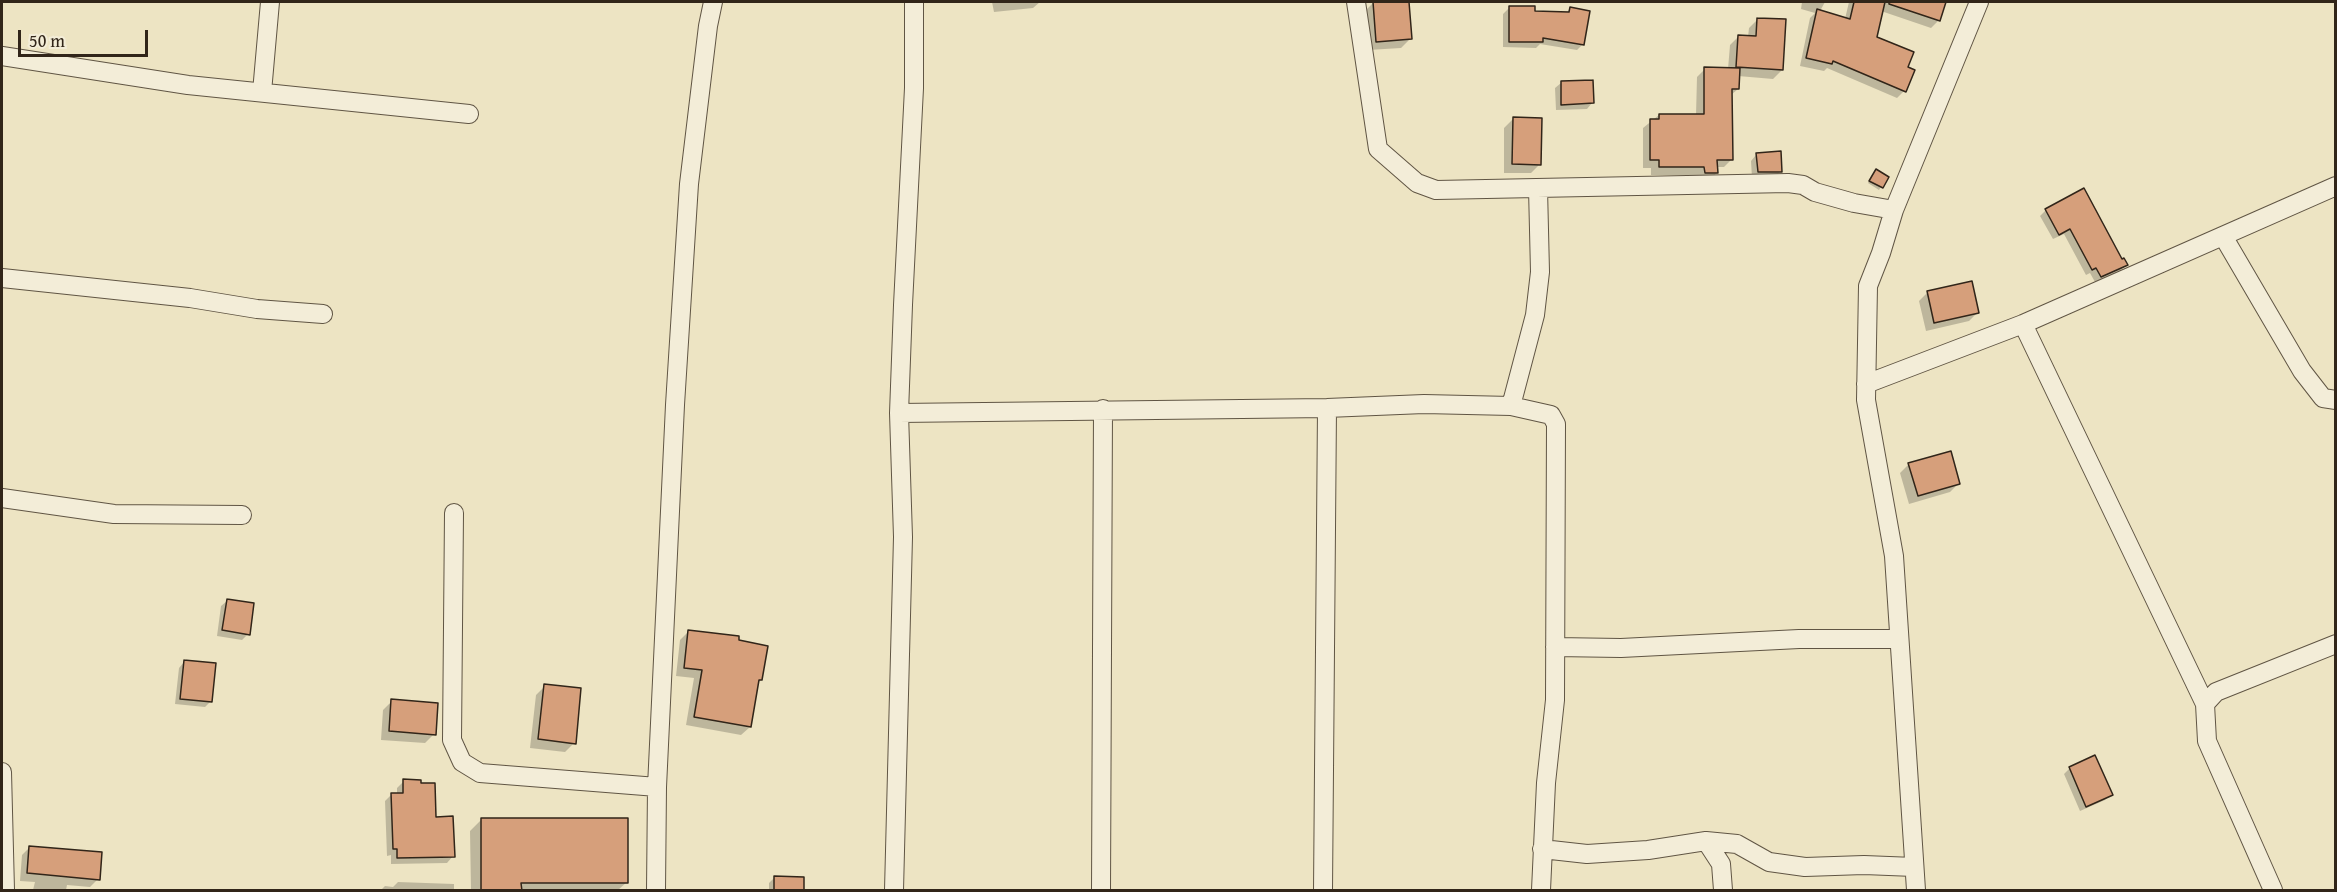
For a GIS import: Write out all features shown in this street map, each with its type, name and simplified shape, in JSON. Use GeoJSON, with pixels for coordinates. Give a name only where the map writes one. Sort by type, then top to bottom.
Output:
{"type":"FeatureCollection","features":[{"type":"Feature","properties":{"kind":"street"},"geometry":{"type":"LineString","coordinates":[[262,92],[270,2]]}},
{"type":"Feature","properties":{"kind":"street"},"geometry":{"type":"LineString","coordinates":[[656,891],[657,788],[675,405],[689,184],[708,26],[713,2]]}},
{"type":"Feature","properties":{"kind":"street"},"geometry":{"type":"LineString","coordinates":[[894,891],[903,537],[899,413],[915,88],[914,2]]}},
{"type":"Feature","properties":{"kind":"street"},"geometry":{"type":"LineString","coordinates":[[1356,2],[1378,149],[1417,183],[1436,190],[1788,183],[1854,203],[1894,210]]}},
{"type":"Feature","properties":{"kind":"street"},"geometry":{"type":"LineString","coordinates":[[1916,891],[1894,556],[1866,400],[1868,286],[1894,210],[1979,2]]}},
{"type":"Feature","properties":{"kind":"street"},"geometry":{"type":"LineString","coordinates":[[2,56],[69,65],[142,79],[469,114]]}},
{"type":"Feature","properties":{"kind":"street"},"geometry":{"type":"LineString","coordinates":[[1866,384],[2023,324],[2336,186]]}},
{"type":"Feature","properties":{"kind":"street"},"geometry":{"type":"LineString","coordinates":[[1511,406],[1535,315],[1540,272],[1538,188]]}},
{"type":"Feature","properties":{"kind":"street"},"geometry":{"type":"LineString","coordinates":[[2223,236],[2302,371],[2323,398],[2336,400]]}},
{"type":"Feature","properties":{"kind":"street"},"geometry":{"type":"LineString","coordinates":[[2,278],[190,298],[257,309],[324,314]]}},
{"type":"Feature","properties":{"kind":"street"},"geometry":{"type":"LineString","coordinates":[[2023,324],[2205,704],[2207,741],[2272,891]]}},
{"type":"Feature","properties":{"kind":"street"},"geometry":{"type":"LineString","coordinates":[[899,413],[1327,408],[1424,404],[1511,406],[1551,415],[1556,424],[1555,700],[1546,783],[1540,891]]}},
{"type":"Feature","properties":{"kind":"street"},"geometry":{"type":"LineString","coordinates":[[1323,891],[1327,408]]}},
{"type":"Feature","properties":{"kind":"street"},"geometry":{"type":"LineString","coordinates":[[1101,891],[1103,410]]}},
{"type":"Feature","properties":{"kind":"street"},"geometry":{"type":"LineString","coordinates":[[2,498],[114,514],[242,515]]}},
{"type":"Feature","properties":{"kind":"street"},"geometry":{"type":"LineString","coordinates":[[454,513],[452,740],[462,762],[480,773],[657,788]]}},
{"type":"Feature","properties":{"kind":"street"},"geometry":{"type":"LineString","coordinates":[[1555,647],[1621,648],[1799,639],[1899,639]]}},
{"type":"Feature","properties":{"kind":"street"},"geometry":{"type":"LineString","coordinates":[[2205,704],[2216,692],[2336,644]]}},
{"type":"Feature","properties":{"kind":"street"},"geometry":{"type":"LineString","coordinates":[[2,772],[5,891]]}},
{"type":"Feature","properties":{"kind":"street"},"geometry":{"type":"LineString","coordinates":[[1542,849],[1587,854],[1648,850],[1706,841],[1737,844],[1769,862],[1805,867],[1864,865],[1914,867]]}},
{"type":"Feature","properties":{"kind":"street"},"geometry":{"type":"LineString","coordinates":[[1706,841],[1721,864],[1723,891]]}},
{"type":"Feature","properties":{"kind":"building"},"geometry":{"type":"Polygon","coordinates":[[[1373,2],[1409,2],[1412,39],[1376,42],[1373,2]]]}},
{"type":"Feature","properties":{"kind":"building"},"geometry":{"type":"Polygon","coordinates":[[[1854,2],[1885,2],[1877,37],[1914,52],[1908,67],[1915,70],[1906,92],[1833,61],[1832,64],[1806,58],[1817,9],[1850,19],[1854,2]]]}},
{"type":"Feature","properties":{"kind":"building"},"geometry":{"type":"Polygon","coordinates":[[[1889,2],[1946,2],[1940,21],[1889,4],[1889,2]]]}},
{"type":"Feature","properties":{"kind":"building"},"geometry":{"type":"Polygon","coordinates":[[[1509,6],[1535,6],[1535,11],[1569,12],[1570,7],[1590,11],[1584,45],[1543,38],[1543,42],[1509,42],[1509,6]]]}},
{"type":"Feature","properties":{"kind":"building"},"geometry":{"type":"Polygon","coordinates":[[[1757,18],[1786,19],[1783,70],[1736,67],[1738,35],[1756,36],[1757,18]]]}},
{"type":"Feature","properties":{"kind":"building"},"geometry":{"type":"Polygon","coordinates":[[[1704,67],[1740,68],[1739,89],[1732,89],[1733,160],[1717,160],[1718,173],[1705,173],[1704,167],[1659,167],[1659,160],[1650,160],[1650,119],[1659,119],[1659,114],[1704,114],[1704,67]]]}},
{"type":"Feature","properties":{"kind":"building"},"geometry":{"type":"Polygon","coordinates":[[[1593,80],[1594,103],[1561,105],[1561,81],[1593,80]]]}},
{"type":"Feature","properties":{"kind":"building"},"geometry":{"type":"Polygon","coordinates":[[[1513,117],[1542,118],[1541,165],[1512,164],[1513,117]]]}},
{"type":"Feature","properties":{"kind":"building"},"geometry":{"type":"Polygon","coordinates":[[[1781,151],[1782,172],[1758,172],[1756,153],[1781,151]]]}},
{"type":"Feature","properties":{"kind":"building"},"geometry":{"type":"Polygon","coordinates":[[[1876,169],[1889,177],[1883,188],[1869,181],[1876,169]]]}},
{"type":"Feature","properties":{"kind":"building"},"geometry":{"type":"Polygon","coordinates":[[[2084,188],[2122,259],[2124,258],[2128,265],[2101,277],[2096,268],[2092,270],[2070,229],[2059,235],[2045,209],[2084,188]]]}},
{"type":"Feature","properties":{"kind":"building"},"geometry":{"type":"Polygon","coordinates":[[[1972,281],[1979,313],[1934,323],[1927,291],[1972,281]]]}},
{"type":"Feature","properties":{"kind":"building"},"geometry":{"type":"Polygon","coordinates":[[[1951,451],[1960,484],[1918,496],[1908,463],[1951,451]]]}},
{"type":"Feature","properties":{"kind":"building"},"geometry":{"type":"Polygon","coordinates":[[[227,599],[254,603],[250,635],[222,630],[227,599]]]}},
{"type":"Feature","properties":{"kind":"building"},"geometry":{"type":"Polygon","coordinates":[[[688,630],[739,636],[739,640],[768,646],[762,680],[759,680],[751,727],[694,717],[702,670],[684,668],[688,630]]]}},
{"type":"Feature","properties":{"kind":"building"},"geometry":{"type":"Polygon","coordinates":[[[184,660],[216,663],[212,702],[180,699],[184,660]]]}},
{"type":"Feature","properties":{"kind":"building"},"geometry":{"type":"Polygon","coordinates":[[[544,684],[581,688],[576,744],[538,739],[544,684]]]}},
{"type":"Feature","properties":{"kind":"building"},"geometry":{"type":"Polygon","coordinates":[[[391,699],[438,703],[436,735],[389,731],[391,699]]]}},
{"type":"Feature","properties":{"kind":"building"},"geometry":{"type":"Polygon","coordinates":[[[2095,755],[2113,795],[2086,807],[2069,767],[2095,755]]]}},
{"type":"Feature","properties":{"kind":"building"},"geometry":{"type":"Polygon","coordinates":[[[403,779],[435,783],[436,817],[453,816],[455,857],[397,858],[397,849],[393,849],[391,793],[403,793],[403,779]]]}},
{"type":"Feature","properties":{"kind":"building"},"geometry":{"type":"Polygon","coordinates":[[[481,818],[628,818],[628,883],[521,883],[522,891],[481,891],[481,818]]]}},
{"type":"Feature","properties":{"kind":"building"},"geometry":{"type":"Polygon","coordinates":[[[29,846],[102,852],[100,880],[27,873],[29,846]]]}},
{"type":"Feature","properties":{"kind":"building"},"geometry":{"type":"Polygon","coordinates":[[[774,876],[804,877],[804,891],[774,891],[774,876]]]}}]}
